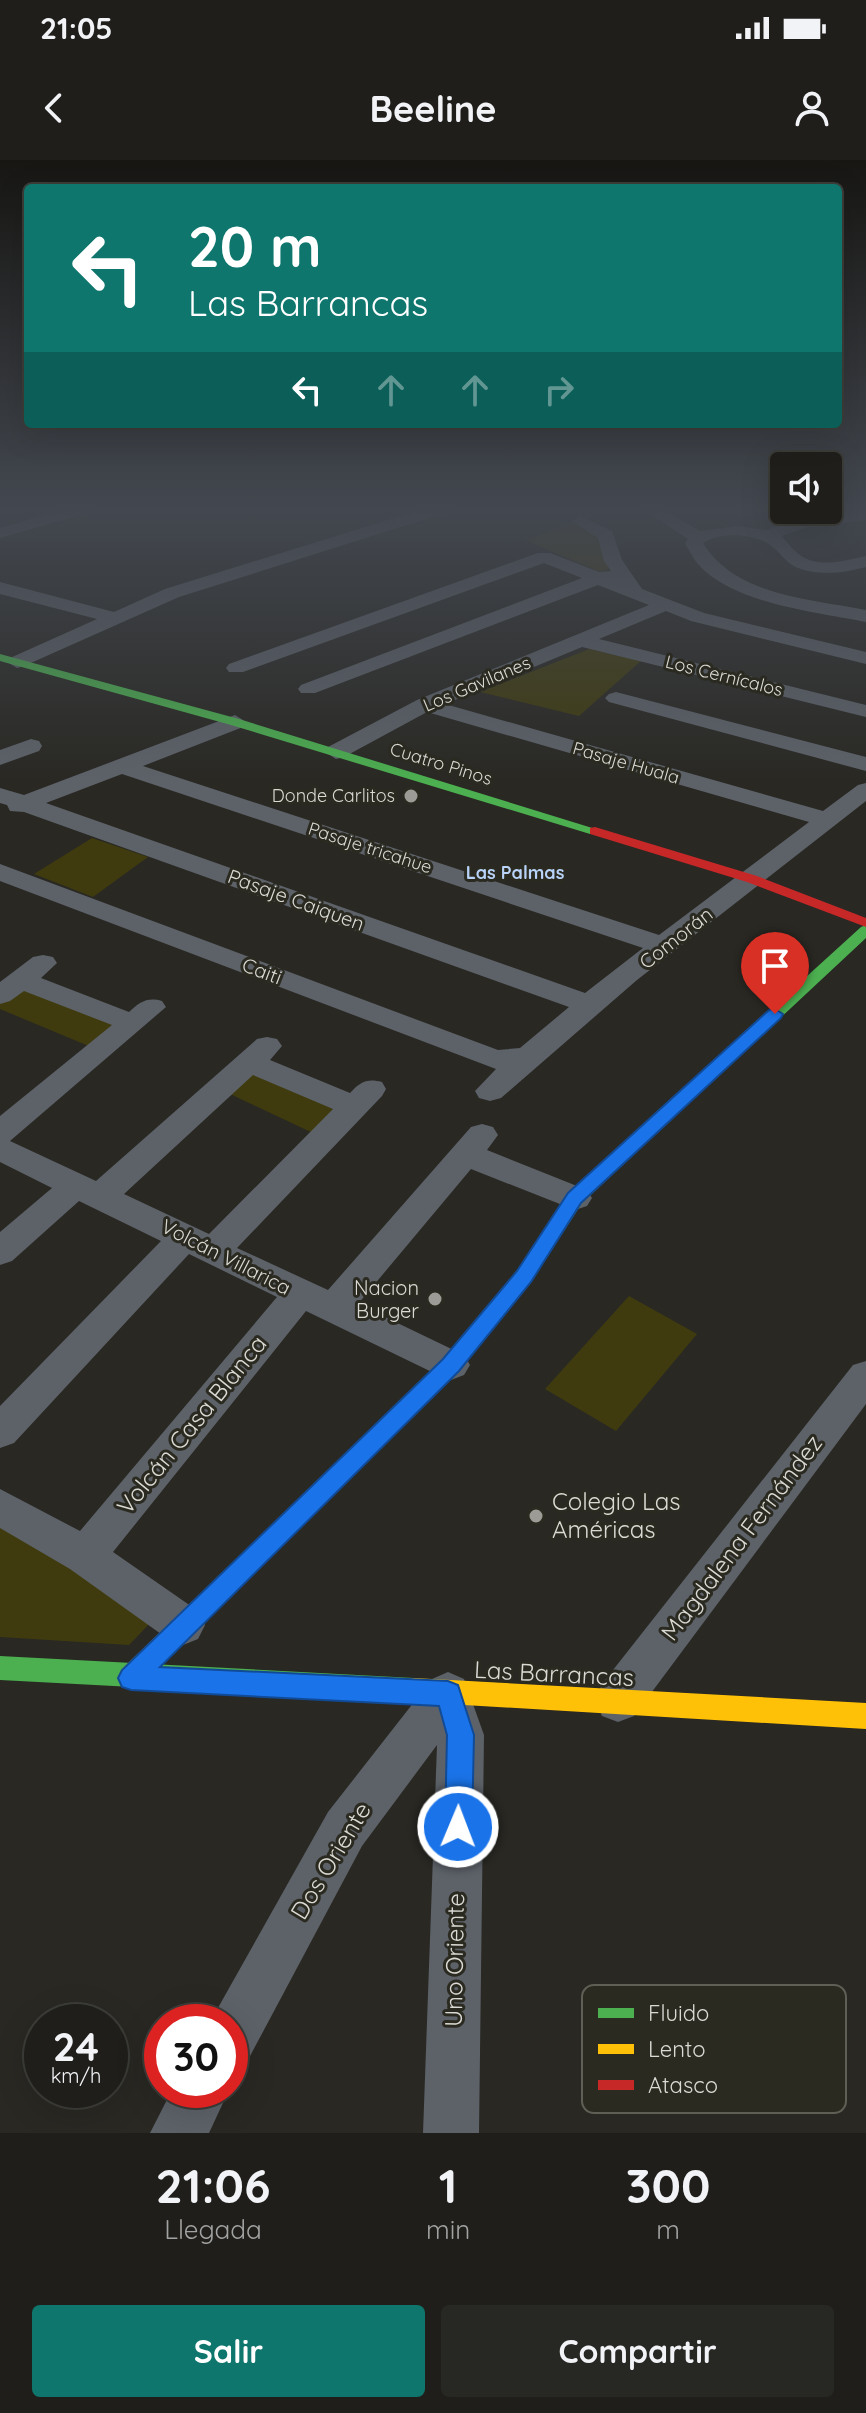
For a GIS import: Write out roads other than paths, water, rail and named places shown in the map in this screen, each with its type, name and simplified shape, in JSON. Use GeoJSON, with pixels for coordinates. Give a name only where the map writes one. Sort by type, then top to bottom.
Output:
{"type":"FeatureCollection","features":[{"type":"Feature","properties":{"kind":"street"},"geometry":{"type":"LineString","coordinates":[[50,599],[114,618]]}},
{"type":"Feature","properties":{"kind":"street"},"geometry":{"type":"LineString","coordinates":[[8,659],[158,599]]}},
{"type":"Feature","properties":{"kind":"street"},"geometry":{"type":"LineString","coordinates":[[236,668],[426,599]]}},
{"type":"Feature","properties":{"kind":"street"},"geometry":{"type":"LineString","coordinates":[[308,689],[543,599]]}},
{"type":"Feature","properties":{"kind":"street"},"geometry":{"type":"LineString","coordinates":[[653,599],[744,631],[866,658]]}},
{"type":"Feature","properties":{"kind":"street"},"geometry":{"type":"LineString","coordinates":[[788,599],[866,616]]}},
{"type":"Feature","properties":{"kind":"street","name":"Los Gavilanes"},"geometry":{"type":"LineString","coordinates":[[336,752],[425,705],[665,605]]}},
{"type":"Feature","properties":{"kind":"street"},"geometry":{"type":"LineString","coordinates":[[390,612],[448,636]]}},
{"type":"Feature","properties":{"kind":"street","name":"Los Cernícalos"},"geometry":{"type":"LineString","coordinates":[[582,641],[866,711]]}},
{"type":"Feature","properties":{"kind":"street","name":"Cuatro Pinos"},"geometry":{"type":"LineString","coordinates":[[8,659],[235,722],[752,879],[866,923]]}},
{"type":"Feature","properties":{"kind":"street"},"geometry":{"type":"LineString","coordinates":[[616,698],[866,764]]}},
{"type":"Feature","properties":{"kind":"street","name":"Pasaje Huala"},"geometry":{"type":"LineString","coordinates":[[425,705],[828,820]]}},
{"type":"Feature","properties":{"kind":"street"},"geometry":{"type":"LineString","coordinates":[[0,813],[12,799],[121,766],[235,722]]}},
{"type":"Feature","properties":{"kind":"street"},"geometry":{"type":"LineString","coordinates":[[0,758],[31,746]]}},
{"type":"Feature","properties":{"kind":"street","name":"Pasaje tricahue"},"geometry":{"type":"LineString","coordinates":[[121,766],[665,946]]}},
{"type":"Feature","properties":{"kind":"street","name":"Comorán"},"geometry":{"type":"LineString","coordinates":[[490,1091],[526,1057],[866,790]]}},
{"type":"Feature","properties":{"kind":"street","name":"Pasaje Caiquen"},"geometry":{"type":"LineString","coordinates":[[12,799],[591,1005]]}},
{"type":"Feature","properties":{"kind":"street","name":"Caiti"},"geometry":{"type":"LineString","coordinates":[[0,872],[496,1060],[526,1057]]}},
{"type":"Feature","properties":{"kind":"street"},"geometry":{"type":"LineString","coordinates":[[131,1678],[451,1365],[524,1277],[575,1198],[866,930]]}},
{"type":"Feature","properties":{"kind":"street"},"geometry":{"type":"LineString","coordinates":[[0,1133],[142,1015],[21,979]]}},
{"type":"Feature","properties":{"kind":"street"},"geometry":{"type":"LineString","coordinates":[[0,1252],[89,1190],[259,1055],[363,1098],[200,1243],[0,1432]]}},
{"type":"Feature","properties":{"kind":"street","name":"Volcán Casa Blanca"},"geometry":{"type":"LineString","coordinates":[[85,1556],[316,1302],[474,1144],[575,1198]]}},
{"type":"Feature","properties":{"kind":"street","name":"Volcán Villarica"},"geometry":{"type":"LineString","coordinates":[[0,1149],[451,1365]]}},
{"type":"Feature","properties":{"kind":"street","name":"Magdalena Fernández"},"geometry":{"type":"LineString","coordinates":[[618,1700],[866,1376]]}},
{"type":"Feature","properties":{"kind":"street"},"geometry":{"type":"LineString","coordinates":[[0,1507],[85,1556],[183,1625]]}},
{"type":"Feature","properties":{"kind":"street","name":"Las Barrancas"},"geometry":{"type":"LineString","coordinates":[[1,1669],[448,1694],[618,1700],[866,1716]]}},
{"type":"Feature","properties":{"kind":"street","name":"Dos Oriente"},"geometry":{"type":"LineString","coordinates":[[248,2006],[345,1829],[448,1694]]}},
{"type":"Feature","properties":{"kind":"street","name":"Uno Oriente"},"geometry":{"type":"LineString","coordinates":[[448,1694],[461,1735],[451,2133]]}},
{"type":"Feature","properties":{"kind":"street"},"geometry":{"type":"LineString","coordinates":[[178,2133],[192,2108]]}},
{"type":"Feature","properties":{"kind":"place","name":"Donde Carlitos"},"geometry":{"type":"Point","coordinates":[411,796]}},
{"type":"Feature","properties":{"kind":"place","name":"Nacion Burger"},"geometry":{"type":"Point","coordinates":[435,1299]}},
{"type":"Feature","properties":{"kind":"place","name":"Colegio Las Américas"},"geometry":{"type":"Point","coordinates":[536,1516]}},
{"type":"Feature","properties":{"kind":"district","name":"Las Palmas"},"geometry":{"type":"Point","coordinates":[515,873]}}]}
